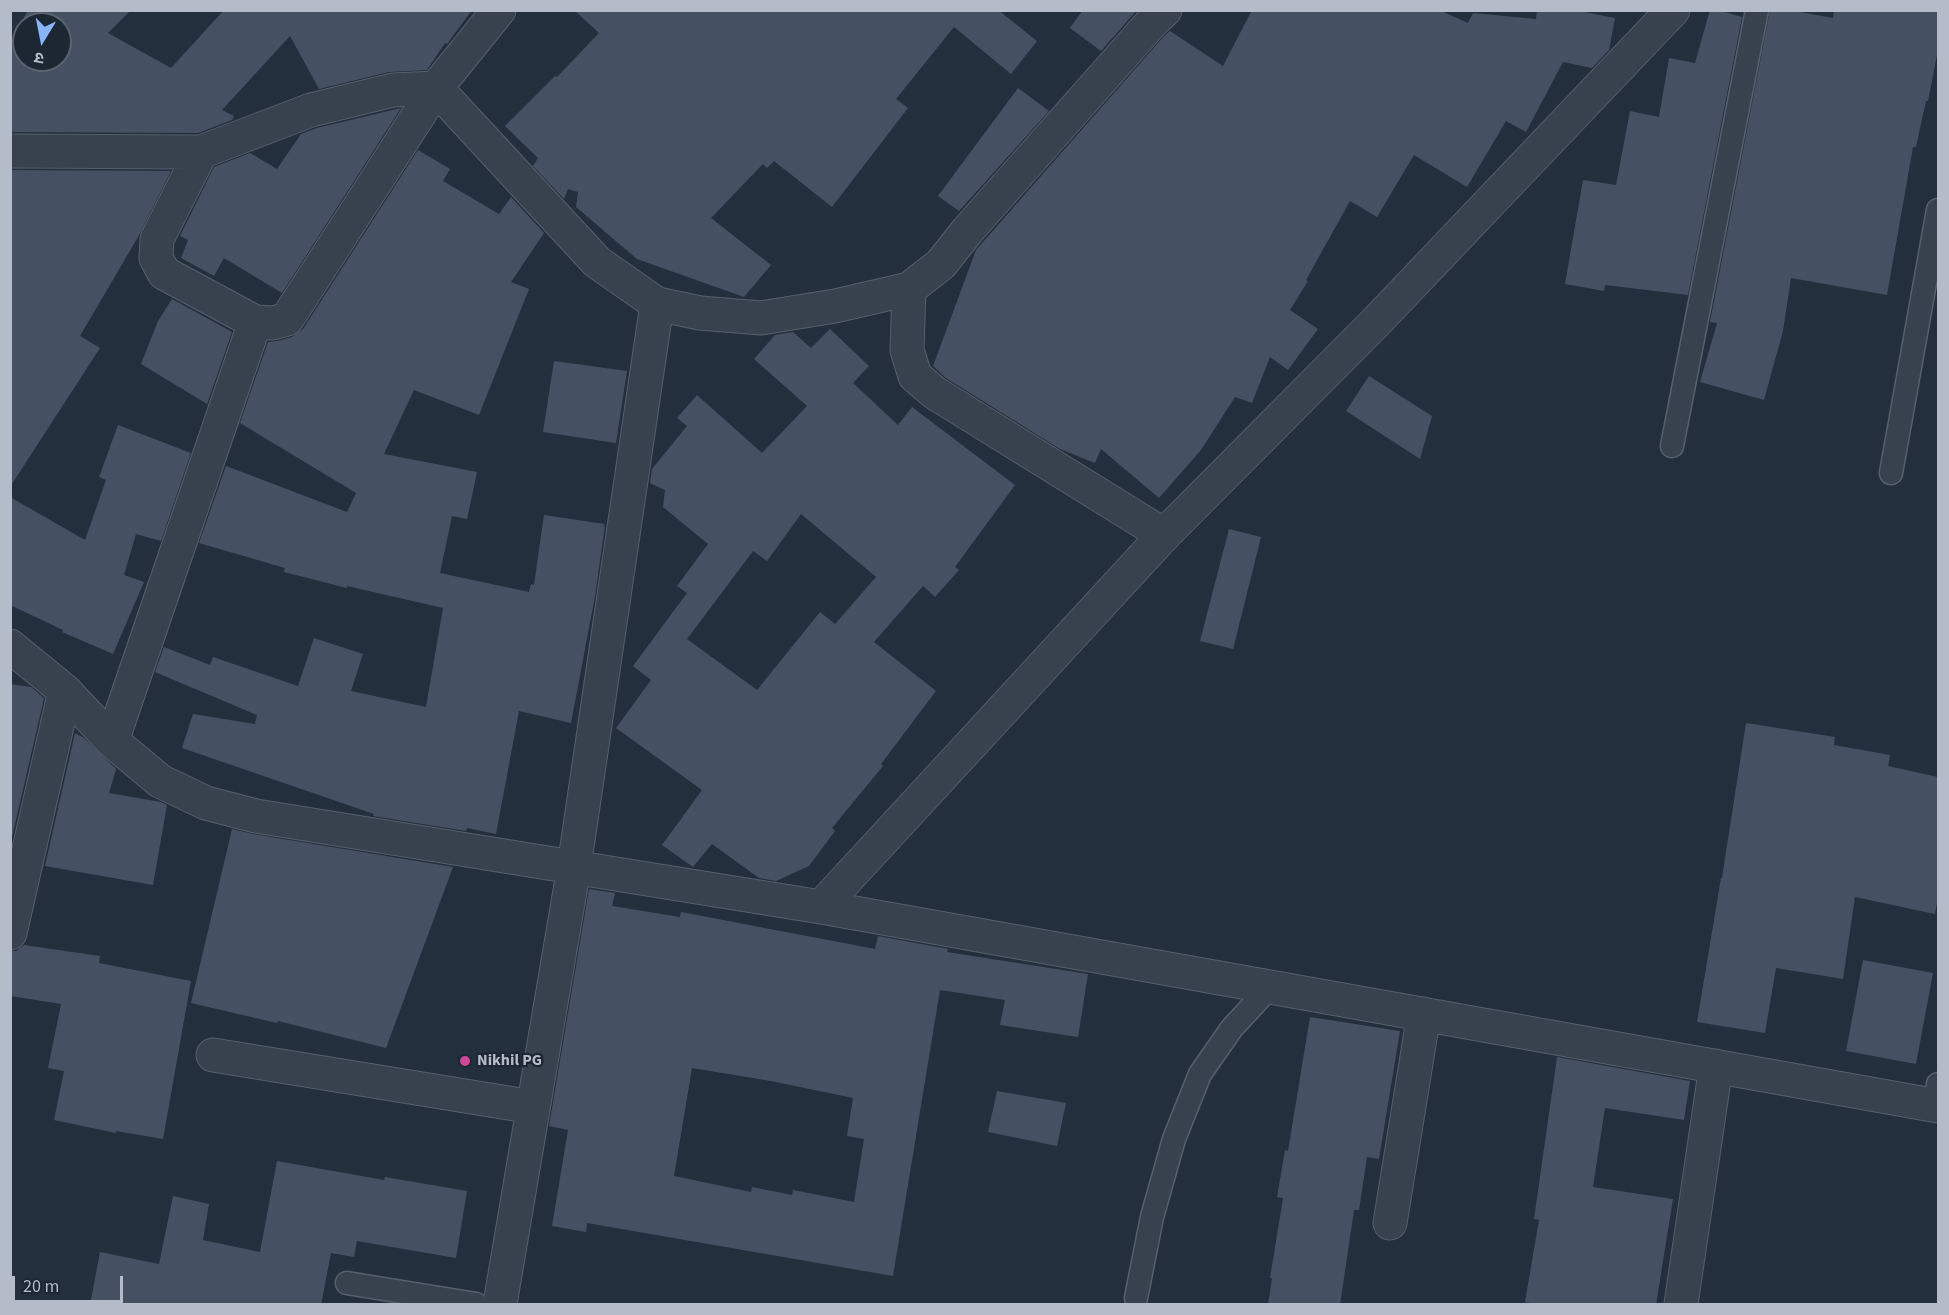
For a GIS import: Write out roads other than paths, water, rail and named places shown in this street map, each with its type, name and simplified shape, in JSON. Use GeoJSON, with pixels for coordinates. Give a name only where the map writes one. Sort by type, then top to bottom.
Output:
{"type":"FeatureCollection","features":[{"type":"Feature","properties":{"kind":"street"},"geometry":{"type":"LineString","coordinates":[[201,152],[157,239],[156,258],[164,273],[255,322],[273,323],[287,319],[436,88],[499,10]]}},
{"type":"Feature","properties":{"kind":"street"},"geometry":{"type":"LineString","coordinates":[[10,151],[201,152],[311,110],[393,90],[436,88],[597,262],[657,304],[700,313],[761,318],[835,306],[909,289],[941,264],[968,230],[1165,10]]}},
{"type":"Feature","properties":{"kind":"street"},"geometry":{"type":"LineString","coordinates":[[821,907],[1164,535],[1376,323],[1673,10]]}},
{"type":"Feature","properties":{"kind":"street"},"geometry":{"type":"LineString","coordinates":[[909,289],[907,350],[915,376],[935,393],[1164,535]]}},
{"type":"Feature","properties":{"kind":"street"},"geometry":{"type":"LineString","coordinates":[[500,1305],[574,867],[657,304]]}},
{"type":"Feature","properties":{"kind":"street"},"geometry":{"type":"LineString","coordinates":[[112,741],[255,322]]}},
{"type":"Feature","properties":{"kind":"street"},"geometry":{"type":"LineString","coordinates":[[10,646],[66,691],[112,741],[160,781],[206,803],[256,816],[821,907],[1716,1066],[1937,1098]]}},
{"type":"Feature","properties":{"kind":"street"},"geometry":{"type":"LineString","coordinates":[[10,933],[66,691]]}},
{"type":"Feature","properties":{"kind":"street"},"geometry":{"type":"LineString","coordinates":[[1390,1223],[1424,1014]]}},
{"type":"Feature","properties":{"kind":"street"},"geometry":{"type":"LineString","coordinates":[[213,1055],[532,1107]]}},
{"type":"Feature","properties":{"kind":"street"},"geometry":{"type":"LineString","coordinates":[[1681,1305],[1716,1066]]}},
{"type":"Feature","properties":{"kind":"lane"},"geometry":{"type":"LineString","coordinates":[[1672,446],[1757,10]]}},
{"type":"Feature","properties":{"kind":"lane"},"geometry":{"type":"LineString","coordinates":[[1891,473],[1938,210]]}},
{"type":"Feature","properties":{"kind":"lane"},"geometry":{"type":"LineString","coordinates":[[1136,1298],[1152,1217],[1164,1172],[1174,1139],[1200,1074],[1232,1028],[1271,986]]}},
{"type":"Feature","properties":{"kind":"lane"},"geometry":{"type":"LineString","coordinates":[[347,1283],[476,1305]]}},
{"type":"Feature","properties":{"kind":"place","name":"Nikhil PG"},"geometry":{"type":"Point","coordinates":[465,1061]}}]}
